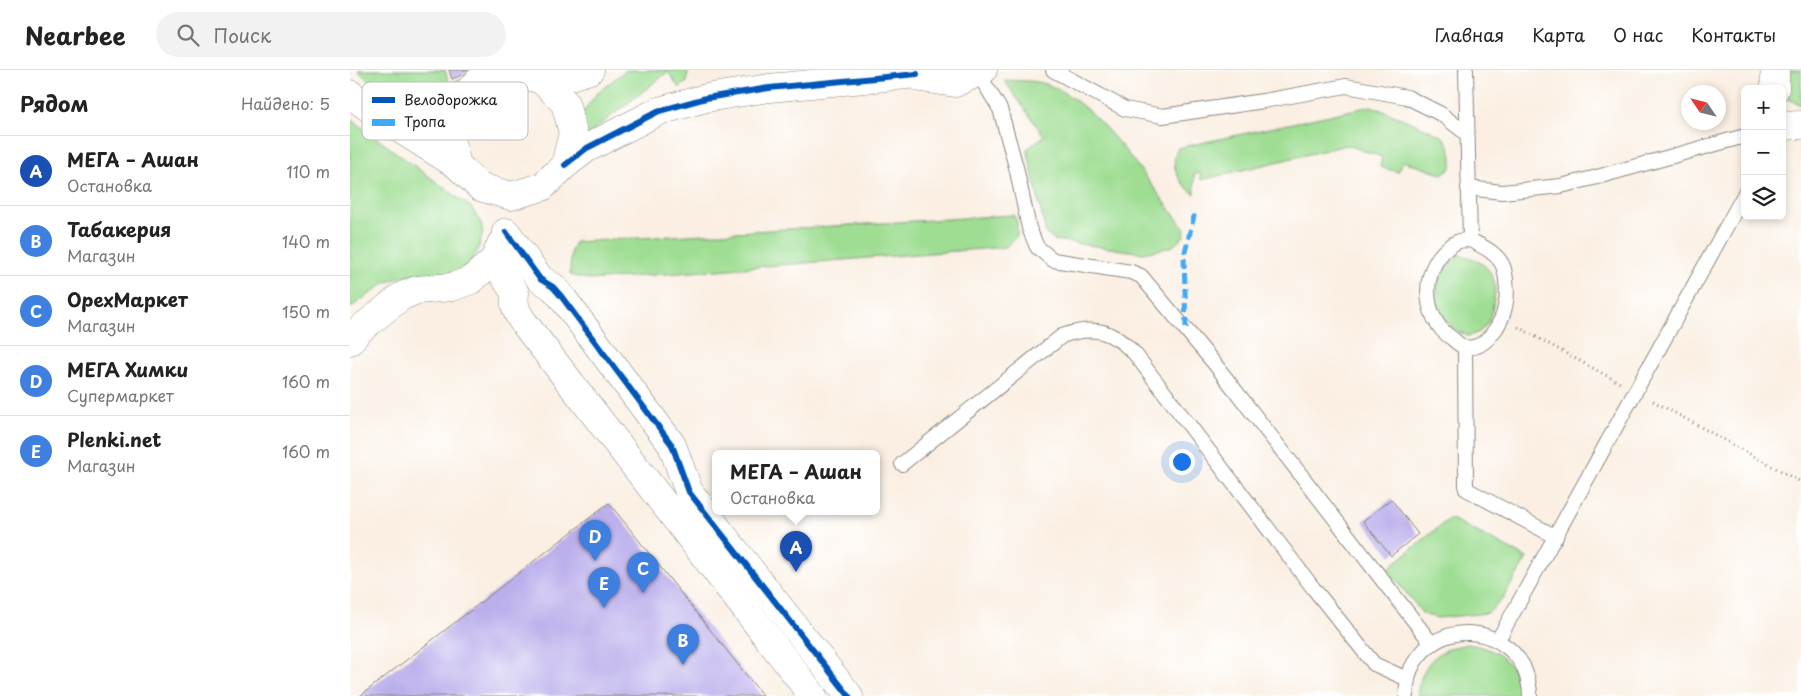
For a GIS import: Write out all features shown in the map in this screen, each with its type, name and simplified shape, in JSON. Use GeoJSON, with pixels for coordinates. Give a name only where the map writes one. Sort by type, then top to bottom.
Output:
{"type":"FeatureCollection","features":[{"type":"Feature","properties":{"kind":"street"},"geometry":{"type":"LineString","coordinates":[[478,82],[511,71],[542,80],[561,79],[590,70]]}},
{"type":"Feature","properties":{"kind":"street"},"geometry":{"type":"LineString","coordinates":[[1775,70],[1775,85]]}},
{"type":"Feature","properties":{"kind":"street"},"geometry":{"type":"LineString","coordinates":[[417,140],[457,165],[480,187],[511,196],[542,187],[565,164],[586,148],[659,111],[706,98],[769,88],[914,72],[921,78],[955,83],[981,71]]}},
{"type":"Feature","properties":{"kind":"street"},"geometry":{"type":"LineString","coordinates":[[542,80],[565,102],[573,133],[565,164]]}},
{"type":"Feature","properties":{"kind":"street"},"geometry":{"type":"LineString","coordinates":[[350,94],[362,103]]}},
{"type":"Feature","properties":{"kind":"street"},"geometry":{"type":"LineString","coordinates":[[1786,126],[1801,125]]}},
{"type":"Feature","properties":{"kind":"street"},"geometry":{"type":"LineString","coordinates":[[451,140],[457,165]]}},
{"type":"Feature","properties":{"kind":"street"},"geometry":{"type":"LineString","coordinates":[[350,341],[358,331],[402,296],[417,290],[452,287],[471,280],[494,260],[506,232],[511,196]]}},
{"type":"Feature","properties":{"kind":"street"},"geometry":{"type":"LineString","coordinates":[[506,232],[540,279],[561,296],[672,445],[689,492],[849,696]]}},
{"type":"Feature","properties":{"kind":"street"},"geometry":{"type":"LineString","coordinates":[[494,260],[515,293],[516,311],[524,323],[813,696]]}},
{"type":"Feature","properties":{"kind":"lane"},"geometry":{"type":"LineString","coordinates":[[1053,70],[1124,109],[1163,116],[1346,86],[1407,97],[1441,114],[1467,134]]}},
{"type":"Feature","properties":{"kind":"lane"},"geometry":{"type":"LineString","coordinates":[[1466,70],[1470,240]]}},
{"type":"Feature","properties":{"kind":"lane"},"geometry":{"type":"LineString","coordinates":[[981,71],[1000,109],[1016,167],[1029,228],[1037,247],[1053,260],[1131,272],[1141,276],[1220,370],[1432,644]]}},
{"type":"Feature","properties":{"kind":"lane"},"geometry":{"type":"LineString","coordinates":[[1468,188],[1502,192],[1561,186],[1741,137]]}},
{"type":"Feature","properties":{"kind":"lane"},"geometry":{"type":"LineString","coordinates":[[1498,640],[1741,200]]}},
{"type":"Feature","properties":{"kind":"lane"},"geometry":{"type":"LineString","coordinates":[[1470,240],[1482,246],[1495,256],[1504,268],[1506,306],[1502,318],[1490,336],[1478,346],[1465,348],[1447,336],[1436,325],[1430,310],[1428,295],[1433,265],[1443,252],[1456,242],[1470,240]]}},
{"type":"Feature","properties":{"kind":"lane"},"geometry":{"type":"LineString","coordinates":[[902,464],[1062,336],[1089,331],[1109,333],[1122,341],[1135,354],[1374,664],[1407,679]]}},
{"type":"Feature","properties":{"kind":"lane"},"geometry":{"type":"LineString","coordinates":[[1465,348],[1466,489],[1556,537]]}},
{"type":"Feature","properties":{"kind":"lane"},"geometry":{"type":"LineString","coordinates":[[1406,696],[1407,679],[1414,663],[1421,654],[1432,644],[1451,634],[1466,632],[1483,634],[1498,640],[1517,656],[1526,673],[1530,696]]}},
{"type":"Feature","properties":{"kind":"path"},"geometry":{"type":"LineString","coordinates":[[1502,318],[1621,384]]}},
{"type":"Feature","properties":{"kind":"path"},"geometry":{"type":"LineString","coordinates":[[1650,399],[1801,482]]}},
{"type":"Feature","properties":{"kind":"green space"},"geometry":{"type":"Polygon","coordinates":[[[358,70],[445,70],[449,82],[370,82],[358,70]]]}},
{"type":"Feature","properties":{"kind":"green space"},"geometry":{"type":"Polygon","coordinates":[[[626,70],[688,70],[687,82],[679,88],[668,72],[582,139],[584,111],[597,93],[626,70]]]}},
{"type":"Feature","properties":{"kind":"green space"},"geometry":{"type":"Polygon","coordinates":[[[1784,70],[1801,70],[1801,105],[1788,99],[1784,70]]]}},
{"type":"Feature","properties":{"kind":"green space"},"geometry":{"type":"Polygon","coordinates":[[[473,76],[468,82],[452,82],[473,76]]]}},
{"type":"Feature","properties":{"kind":"green space"},"geometry":{"type":"Polygon","coordinates":[[[1004,80],[1042,83],[1062,92],[1082,106],[1102,124],[1139,168],[1185,229],[1184,236],[1172,247],[1143,253],[1054,240],[1046,234],[1027,149],[1044,136],[1004,80]]]}},
{"type":"Feature","properties":{"kind":"green space"},"geometry":{"type":"Polygon","coordinates":[[[1371,106],[1444,138],[1449,145],[1451,154],[1452,165],[1450,169],[1441,174],[1403,161],[1398,172],[1380,167],[1382,157],[1347,145],[1201,180],[1200,173],[1194,175],[1195,194],[1180,180],[1175,168],[1175,155],[1178,148],[1371,106]]]}},
{"type":"Feature","properties":{"kind":"green space"},"geometry":{"type":"Polygon","coordinates":[[[350,119],[362,128],[362,140],[379,140],[471,207],[481,223],[483,233],[477,252],[466,266],[453,273],[439,275],[409,274],[385,283],[350,308],[350,119]]]}},
{"type":"Feature","properties":{"kind":"green space"},"geometry":{"type":"Polygon","coordinates":[[[1013,215],[1017,221],[1017,236],[1006,247],[591,280],[570,275],[571,251],[575,242],[1013,215]]]}},
{"type":"Feature","properties":{"kind":"green space"},"geometry":{"type":"Polygon","coordinates":[[[1459,255],[1476,260],[1485,266],[1492,275],[1495,284],[1489,320],[1479,332],[1468,336],[1455,329],[1446,320],[1440,310],[1437,299],[1441,276],[1459,255]]]}},
{"type":"Feature","properties":{"kind":"green space"},"geometry":{"type":"Polygon","coordinates":[[[1450,518],[1527,558],[1502,600],[1488,613],[1437,618],[1423,614],[1387,569],[1450,518]]]}},
{"type":"Feature","properties":{"kind":"green space"},"geometry":{"type":"Polygon","coordinates":[[[1467,644],[1488,649],[1504,659],[1515,675],[1519,696],[1417,696],[1422,675],[1432,660],[1446,650],[1467,644]]]}},
{"type":"Feature","properties":{"kind":"building"},"geometry":{"type":"Polygon","coordinates":[[[449,70],[475,70],[452,79],[449,70]]]}},
{"type":"Feature","properties":{"kind":"building"},"geometry":{"type":"Polygon","coordinates":[[[1391,499],[1418,534],[1391,556],[1363,521],[1391,499]]]}},
{"type":"Feature","properties":{"kind":"building"},"geometry":{"type":"Polygon","coordinates":[[[609,503],[763,696],[360,696],[609,503]]]}},
{"type":"Feature","properties":{"kind":"marked path"},"geometry":{"type":"LineString","coordinates":[[1186,328],[1184,256],[1195,212]]}},
{"type":"Feature","properties":{"kind":"cycle path"},"geometry":{"type":"LineString","coordinates":[[565,165],[587,148],[659,111],[706,98],[769,88],[917,74]]}},
{"type":"Feature","properties":{"kind":"cycle path"},"geometry":{"type":"LineString","coordinates":[[506,232],[540,279],[553,287],[561,296],[672,445],[689,492],[849,696]]}},
{"type":"Feature","properties":{"kind":"place","name":"МЕГА Химки"},"geometry":{"type":"Point","coordinates":[595,561]}},
{"type":"Feature","properties":{"kind":"place","name":"МЕГА – Ашан"},"geometry":{"type":"Point","coordinates":[796,572]}},
{"type":"Feature","properties":{"kind":"place","name":"ОрехМаркет"},"geometry":{"type":"Point","coordinates":[643,593]}},
{"type":"Feature","properties":{"kind":"place","name":"Plenki.net"},"geometry":{"type":"Point","coordinates":[604,608]}},
{"type":"Feature","properties":{"kind":"place","name":"Табакерия"},"geometry":{"type":"Point","coordinates":[683,665]}}]}
